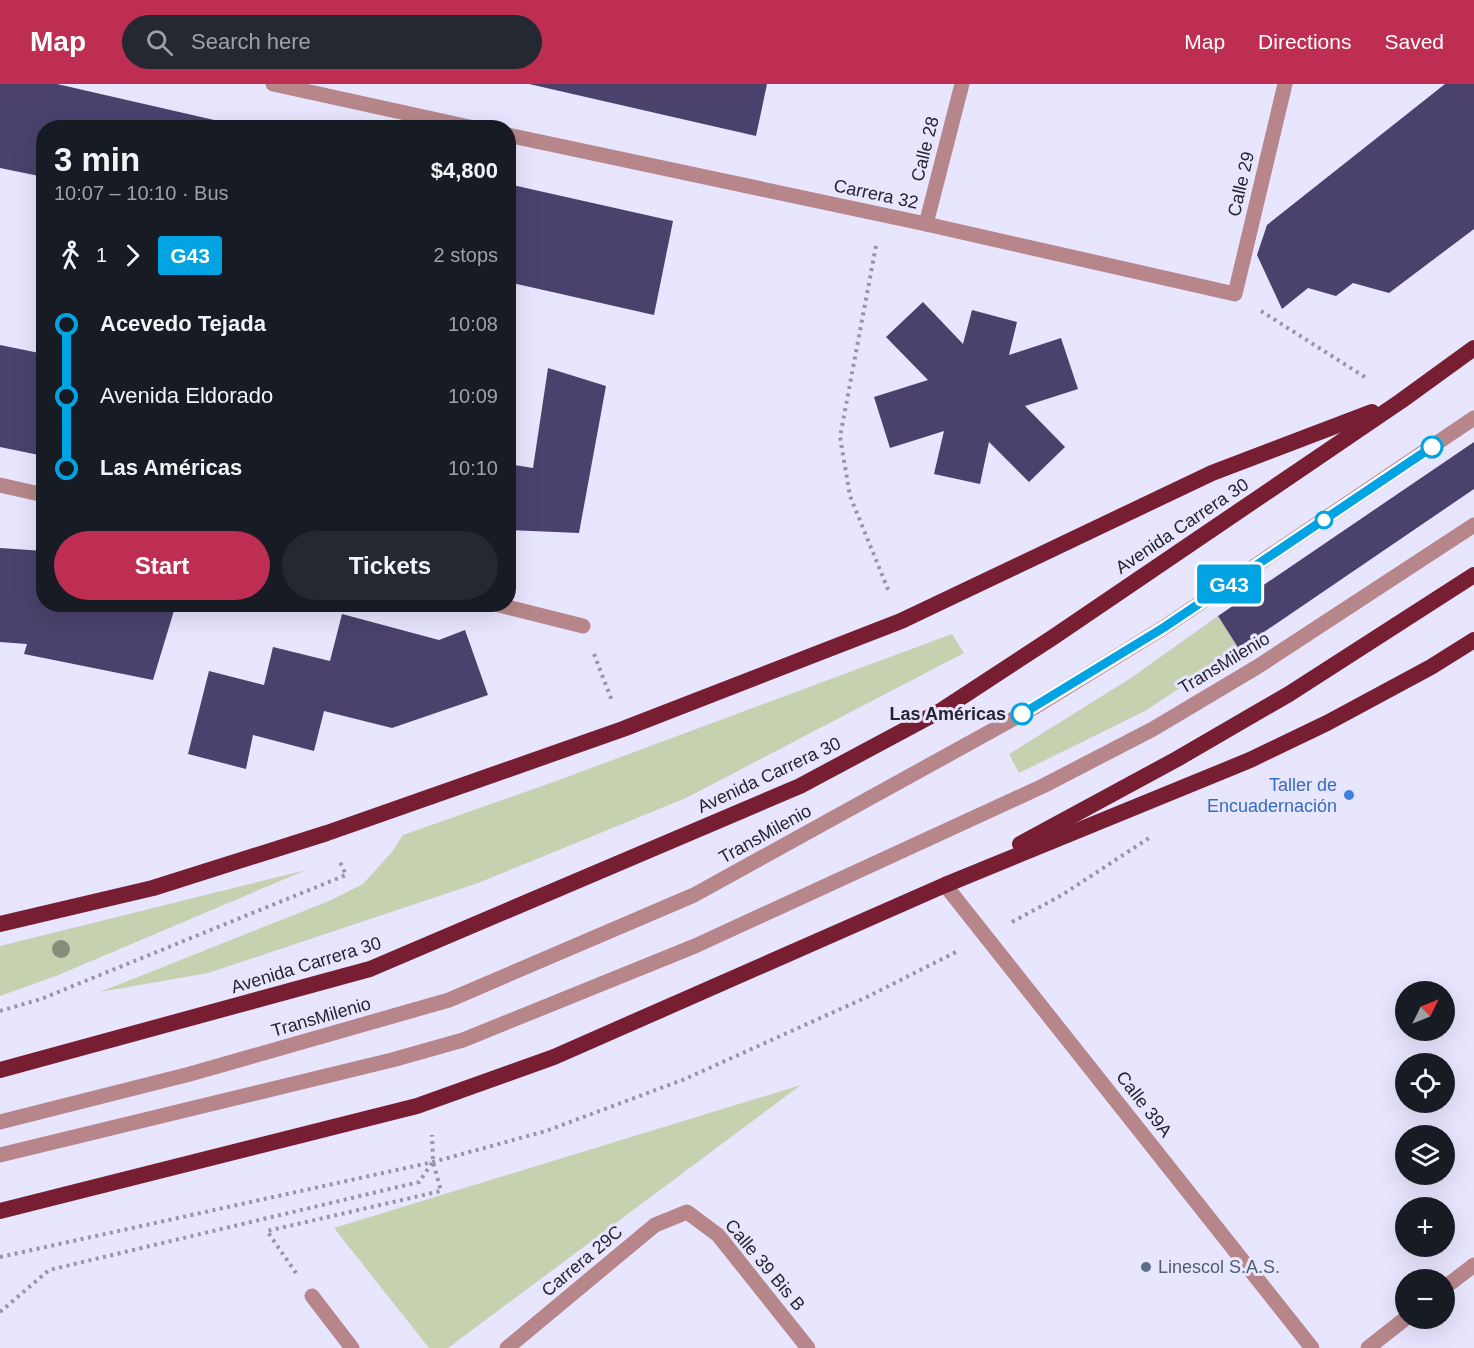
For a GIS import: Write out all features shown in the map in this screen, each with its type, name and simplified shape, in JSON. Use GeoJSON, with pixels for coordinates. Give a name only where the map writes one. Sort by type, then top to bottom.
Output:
{"type":"FeatureCollection","features":[{"type":"Feature","properties":{"kind":"highway","name":"Avenida Carrera 30"},"geometry":{"type":"LineString","coordinates":[[0,1070],[370,969],[800,786],[942,710],[1052,638],[1474,348]]}},
{"type":"Feature","properties":{"kind":"highway"},"geometry":{"type":"LineString","coordinates":[[0,924],[153,888],[327,833],[623,729],[901,621],[1212,473],[1401,400]]}},
{"type":"Feature","properties":{"kind":"highway"},"geometry":{"type":"LineString","coordinates":[[945,885],[1177,759],[1290,694],[1474,575]]}},
{"type":"Feature","properties":{"kind":"highway"},"geometry":{"type":"LineString","coordinates":[[0,1211],[417,1106],[554,1057],[945,885],[1250,760],[1327,723],[1431,667],[1474,640]]}},
{"type":"Feature","properties":{"kind":"street"},"geometry":{"type":"LineString","coordinates":[[273,84],[437,120]]}},
{"type":"Feature","properties":{"kind":"street","name":"Calle 28"},"geometry":{"type":"LineString","coordinates":[[926,224],[962,84]]}},
{"type":"Feature","properties":{"kind":"street","name":"Calle 29"},"geometry":{"type":"LineString","coordinates":[[1235,294],[1285,84]]}},
{"type":"Feature","properties":{"kind":"street","name":"Carrera 32"},"geometry":{"type":"LineString","coordinates":[[516,137],[926,224],[1235,294]]}},
{"type":"Feature","properties":{"kind":"street","name":"TransMilenio"},"geometry":{"type":"LineString","coordinates":[[0,1122],[190,1074],[449,1000],[694,896],[1033,708],[1143,641],[1474,418]]}},
{"type":"Feature","properties":{"kind":"street"},"geometry":{"type":"LineString","coordinates":[[0,485],[36,493]]}},
{"type":"Feature","properties":{"kind":"street","name":"TransMilenio"},"geometry":{"type":"LineString","coordinates":[[0,1155],[392,1060],[463,1040],[695,946],[1043,786],[1153,729],[1257,667],[1474,525]]}},
{"type":"Feature","properties":{"kind":"street"},"geometry":{"type":"LineString","coordinates":[[516,609],[583,626]]}},
{"type":"Feature","properties":{"kind":"street","name":"Calle 39A"},"geometry":{"type":"LineString","coordinates":[[945,885],[1312,1348]]}},
{"type":"Feature","properties":{"kind":"street","name":"Carrera 29C"},"geometry":{"type":"LineString","coordinates":[[507,1348],[655,1225],[687,1212]]}},
{"type":"Feature","properties":{"kind":"street","name":"Calle 39 Bis B"},"geometry":{"type":"LineString","coordinates":[[687,1212],[718,1235],[808,1348]]}},
{"type":"Feature","properties":{"kind":"street"},"geometry":{"type":"LineString","coordinates":[[1455,1280],[1474,1265]]}},
{"type":"Feature","properties":{"kind":"street"},"geometry":{"type":"LineString","coordinates":[[312,1296],[352,1348]]}},
{"type":"Feature","properties":{"kind":"street"},"geometry":{"type":"LineString","coordinates":[[1368,1348],[1395,1327]]}},
{"type":"Feature","properties":{"kind":"path"},"geometry":{"type":"LineString","coordinates":[[882,215],[840,437],[850,496],[901,621]]}},
{"type":"Feature","properties":{"kind":"path"},"geometry":{"type":"LineString","coordinates":[[1235,294],[1401,400]]}},
{"type":"Feature","properties":{"kind":"path"},"geometry":{"type":"LineString","coordinates":[[583,626],[623,729]]}},
{"type":"Feature","properties":{"kind":"path"},"geometry":{"type":"LineString","coordinates":[[0,1011],[41,999],[346,875]]}},
{"type":"Feature","properties":{"kind":"path"},"geometry":{"type":"LineString","coordinates":[[0,1257],[433,1162],[546,1131],[685,1079],[867,996],[986,936]]}},
{"type":"Feature","properties":{"kind":"path"},"geometry":{"type":"LineString","coordinates":[[312,1296],[267,1231],[441,1191],[433,1162]]}},
{"type":"Feature","properties":{"kind":"path"},"geometry":{"type":"LineString","coordinates":[[0,1312],[49,1270],[419,1182],[433,1162]]}},
{"type":"Feature","properties":{"kind":"green space"},"geometry":{"type":"Polygon","coordinates":[[[1218,616],[1239,649],[1145,711],[1019,773],[1009,754],[1131,678],[1218,616]]]}},
{"type":"Feature","properties":{"kind":"green space"},"geometry":{"type":"Polygon","coordinates":[[[952,634],[964,653],[686,798],[478,883],[208,973],[100,992],[329,901],[363,884],[392,852],[403,835],[559,780],[952,634]]]}},
{"type":"Feature","properties":{"kind":"green space"},"geometry":{"type":"Polygon","coordinates":[[[306,870],[56,976],[0,996],[0,946],[306,870]]]}},
{"type":"Feature","properties":{"kind":"green space"},"geometry":{"type":"Polygon","coordinates":[[[801,1085],[448,1348],[429,1348],[334,1228],[801,1085]]]}},
{"type":"Feature","properties":{"kind":"building"},"geometry":{"type":"Polygon","coordinates":[[[0,84],[57,84],[214,120],[36,120],[36,175],[0,168],[0,84]]]}},
{"type":"Feature","properties":{"kind":"building"},"geometry":{"type":"Polygon","coordinates":[[[529,84],[767,84],[756,136],[529,84]]]}},
{"type":"Feature","properties":{"kind":"building"},"geometry":{"type":"Polygon","coordinates":[[[1445,84],[1474,84],[1474,229],[1389,293],[1353,283],[1336,296],[1308,288],[1282,309],[1257,255],[1267,225],[1445,84]]]}},
{"type":"Feature","properties":{"kind":"building"},"geometry":{"type":"Polygon","coordinates":[[[516,186],[673,221],[654,315],[516,284],[516,186]]]}},
{"type":"Feature","properties":{"kind":"building"},"geometry":{"type":"Polygon","coordinates":[[[923,302],[963,344],[972,310],[1017,322],[1009,355],[1061,338],[1078,389],[1025,406],[1065,447],[1029,482],[989,442],[980,484],[934,474],[944,431],[890,448],[874,397],[928,380],[886,337],[923,302]]]}},
{"type":"Feature","properties":{"kind":"building"},"geometry":{"type":"Polygon","coordinates":[[[0,345],[36,352],[36,454],[0,447],[0,345]]]}},
{"type":"Feature","properties":{"kind":"building"},"geometry":{"type":"Polygon","coordinates":[[[548,368],[606,386],[579,533],[516,530],[516,465],[533,468],[548,368]]]}},
{"type":"Feature","properties":{"kind":"building"},"geometry":{"type":"Polygon","coordinates":[[[1474,442],[1474,489],[1239,649],[1218,616],[1474,442]]]}},
{"type":"Feature","properties":{"kind":"building"},"geometry":{"type":"Polygon","coordinates":[[[0,548],[36,550],[36,612],[174,612],[153,680],[24,654],[27,644],[0,642],[0,548]]]}},
{"type":"Feature","properties":{"kind":"building"},"geometry":{"type":"Polygon","coordinates":[[[342,614],[439,640],[465,630],[488,695],[392,728],[324,711],[314,751],[253,735],[246,769],[188,754],[209,671],[264,685],[273,647],[330,661],[342,614]]]}},
{"type":"Feature","properties":{"kind":"bus line","name":"G43"},"geometry":{"type":"LineString","coordinates":[[1022,714],[1163,628],[1432,447]]}},
{"type":"Feature","properties":{"kind":"place","name":"Las Américas"},"geometry":{"type":"Point","coordinates":[1022,714]}},
{"type":"Feature","properties":{"kind":"place","name":"Taller de Encuadernación"},"geometry":{"type":"Point","coordinates":[1349,795]}},
{"type":"Feature","properties":{"kind":"place","name":"Linescol S.A.S."},"geometry":{"type":"Point","coordinates":[1146,1267]}}]}
